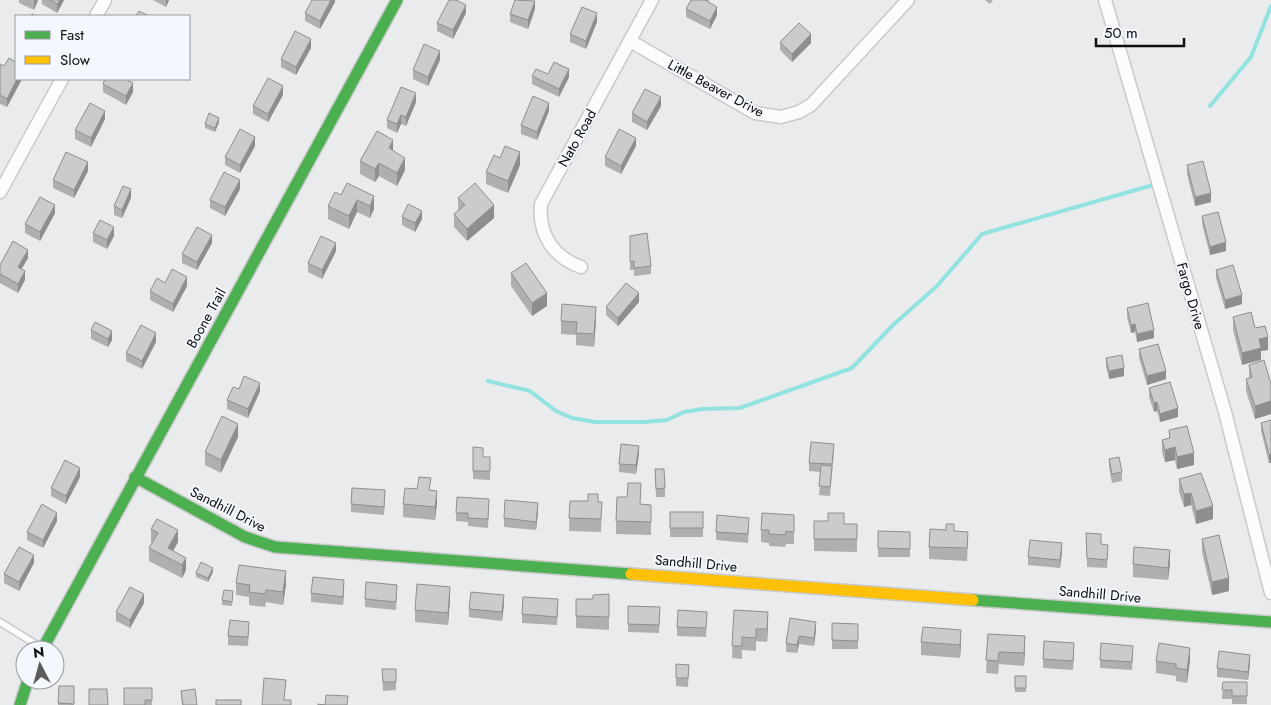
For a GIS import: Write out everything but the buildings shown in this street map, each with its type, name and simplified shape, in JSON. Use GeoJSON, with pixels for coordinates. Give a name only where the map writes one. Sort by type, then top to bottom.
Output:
{"type":"FeatureCollection","features":[{"type":"Feature","properties":{"kind":"street"},"geometry":{"type":"LineString","coordinates":[[97,15],[105,0]]}},
{"type":"Feature","properties":{"kind":"street","name":"Boone Trail"},"geometry":{"type":"LineString","coordinates":[[47,640],[397,0]]}},
{"type":"Feature","properties":{"kind":"street","name":"Nato Road"},"geometry":{"type":"LineString","coordinates":[[581,267],[563,258],[545,238],[540,215],[541,204],[652,0]]}},
{"type":"Feature","properties":{"kind":"street","name":"Little Beaver Drive"},"geometry":{"type":"LineString","coordinates":[[630,41],[755,113],[781,117],[799,112],[811,105],[908,0]]}},
{"type":"Feature","properties":{"kind":"street","name":"Fargo Drive"},"geometry":{"type":"LineString","coordinates":[[1105,0],[1224,412],[1271,593]]}},
{"type":"Feature","properties":{"kind":"street"},"geometry":{"type":"LineString","coordinates":[[0,192],[61,80]]}},
{"type":"Feature","properties":{"kind":"street","name":"Sandhill Drive"},"geometry":{"type":"LineString","coordinates":[[135,477],[245,537],[275,547],[1271,622]]}},
{"type":"Feature","properties":{"kind":"street"},"geometry":{"type":"LineString","coordinates":[[20,705],[25,690]]}},
{"type":"Feature","properties":{"kind":"lane"},"geometry":{"type":"LineString","coordinates":[[0,622],[28,640]]}},
{"type":"Feature","properties":{"kind":"waterway"},"geometry":{"type":"LineString","coordinates":[[1210,106],[1251,57],[1271,6]]}},
{"type":"Feature","properties":{"kind":"waterway"},"geometry":{"type":"LineString","coordinates":[[488,381],[530,391],[556,411],[572,418],[595,422],[667,420],[684,412],[702,409],[740,408],[852,368],[893,325],[937,286],[982,234],[1153,185]]}},
{"type":"Feature","properties":{"kind":"traffic: fast"},"geometry":{"type":"LineString","coordinates":[[47,640],[397,0]]}},
{"type":"Feature","properties":{"kind":"traffic: fast"},"geometry":{"type":"LineString","coordinates":[[135,477],[245,537],[275,547],[631,574]]}},
{"type":"Feature","properties":{"kind":"traffic: fast"},"geometry":{"type":"LineString","coordinates":[[973,600],[1271,622]]}},
{"type":"Feature","properties":{"kind":"traffic: fast"},"geometry":{"type":"LineString","coordinates":[[20,705],[25,690]]}},
{"type":"Feature","properties":{"kind":"traffic: slow"},"geometry":{"type":"LineString","coordinates":[[631,574],[973,600]]}}]}
